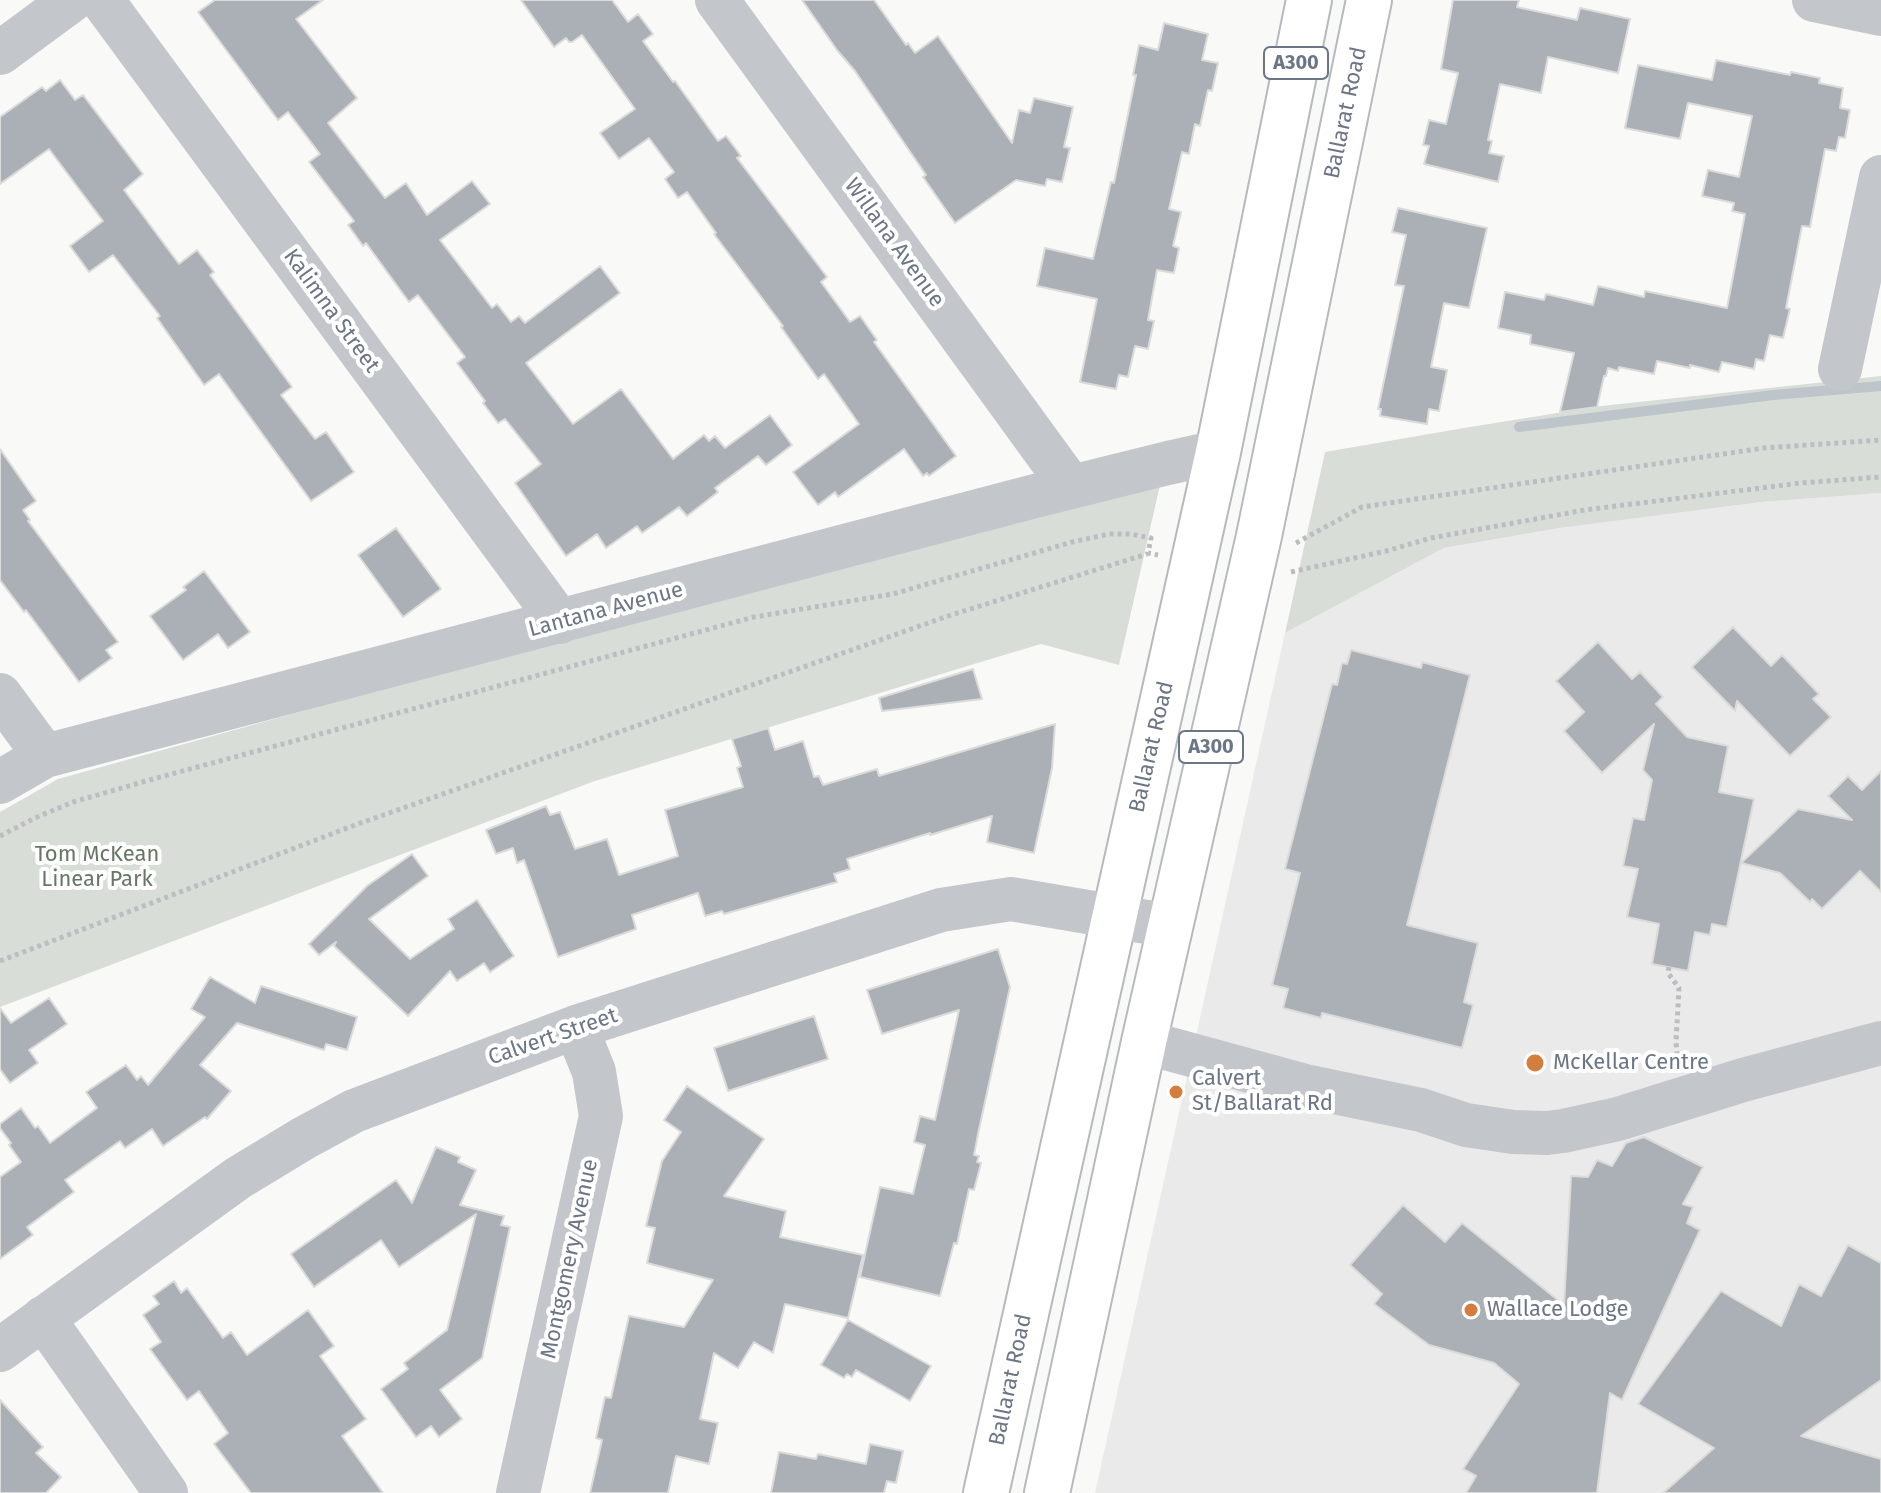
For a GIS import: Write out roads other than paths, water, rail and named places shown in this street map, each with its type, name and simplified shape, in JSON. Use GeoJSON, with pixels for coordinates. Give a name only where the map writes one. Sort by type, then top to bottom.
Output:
{"type":"FeatureCollection","features":[{"type":"Feature","properties":{"kind":"highway","name":"Ballarat Road"},"geometry":{"type":"LineString","coordinates":[[986,1493],[1218,452],[1309,0]]}},
{"type":"Feature","properties":{"kind":"highway","name":"Ballarat Road"},"geometry":{"type":"LineString","coordinates":[[1047,1493],[1170,926],[1282,546],[1369,0]]}},
{"type":"Feature","properties":{"kind":"street"},"geometry":{"type":"LineString","coordinates":[[0,53],[72,0]]}},
{"type":"Feature","properties":{"kind":"street","name":"Kalimna Street"},"geometry":{"type":"LineString","coordinates":[[102,0],[560,622]]}},
{"type":"Feature","properties":{"kind":"street","name":"Willana Avenue"},"geometry":{"type":"LineString","coordinates":[[717,0],[1071,487]]}},
{"type":"Feature","properties":{"kind":"street"},"geometry":{"type":"LineString","coordinates":[[1814,0],[1881,14]]}},
{"type":"Feature","properties":{"kind":"street"},"geometry":{"type":"LineString","coordinates":[[1840,369],[1881,177]]}},
{"type":"Feature","properties":{"kind":"street","name":"Lantana Avenue"},"geometry":{"type":"LineString","coordinates":[[0,782],[45,756],[1071,487],[1218,452]]}},
{"type":"Feature","properties":{"kind":"street"},"geometry":{"type":"LineString","coordinates":[[0,695],[45,756]]}},
{"type":"Feature","properties":{"kind":"street","name":"Calvert Street"},"geometry":{"type":"LineString","coordinates":[[0,1350],[238,1178],[304,1138],[354,1111],[576,1027],[941,910],[1011,899],[1170,926]]}},
{"type":"Feature","properties":{"kind":"street","name":"Montgomery Avenue"},"geometry":{"type":"LineString","coordinates":[[518,1493],[601,1116],[594,1072],[576,1027]]}},
{"type":"Feature","properties":{"kind":"street"},"geometry":{"type":"LineString","coordinates":[[1144,1042],[1305,1086],[1421,1110],[1466,1125],[1535,1133],[1563,1131],[1618,1119],[1743,1080],[1881,1043]]}},
{"type":"Feature","properties":{"kind":"street"},"geometry":{"type":"LineString","coordinates":[[43,1318],[166,1493]]}},
{"type":"Feature","properties":{"kind":"waterway"},"geometry":{"type":"LineString","coordinates":[[1519,427],[1773,395],[1881,386]]}},
{"type":"Feature","properties":{"kind":"place","name":"McKellar Centre"},"geometry":{"type":"Point","coordinates":[1535,1063]}},
{"type":"Feature","properties":{"kind":"place","name":"Calvert St/Ballarat Rd"},"geometry":{"type":"Point","coordinates":[1176,1092]}},
{"type":"Feature","properties":{"kind":"place","name":"Wallace Lodge"},"geometry":{"type":"Point","coordinates":[1471,1310]}},
{"type":"Feature","properties":{"kind":"park label","name":"Tom McKean Linear Park"},"geometry":{"type":"Point","coordinates":[97,868]}}]}
